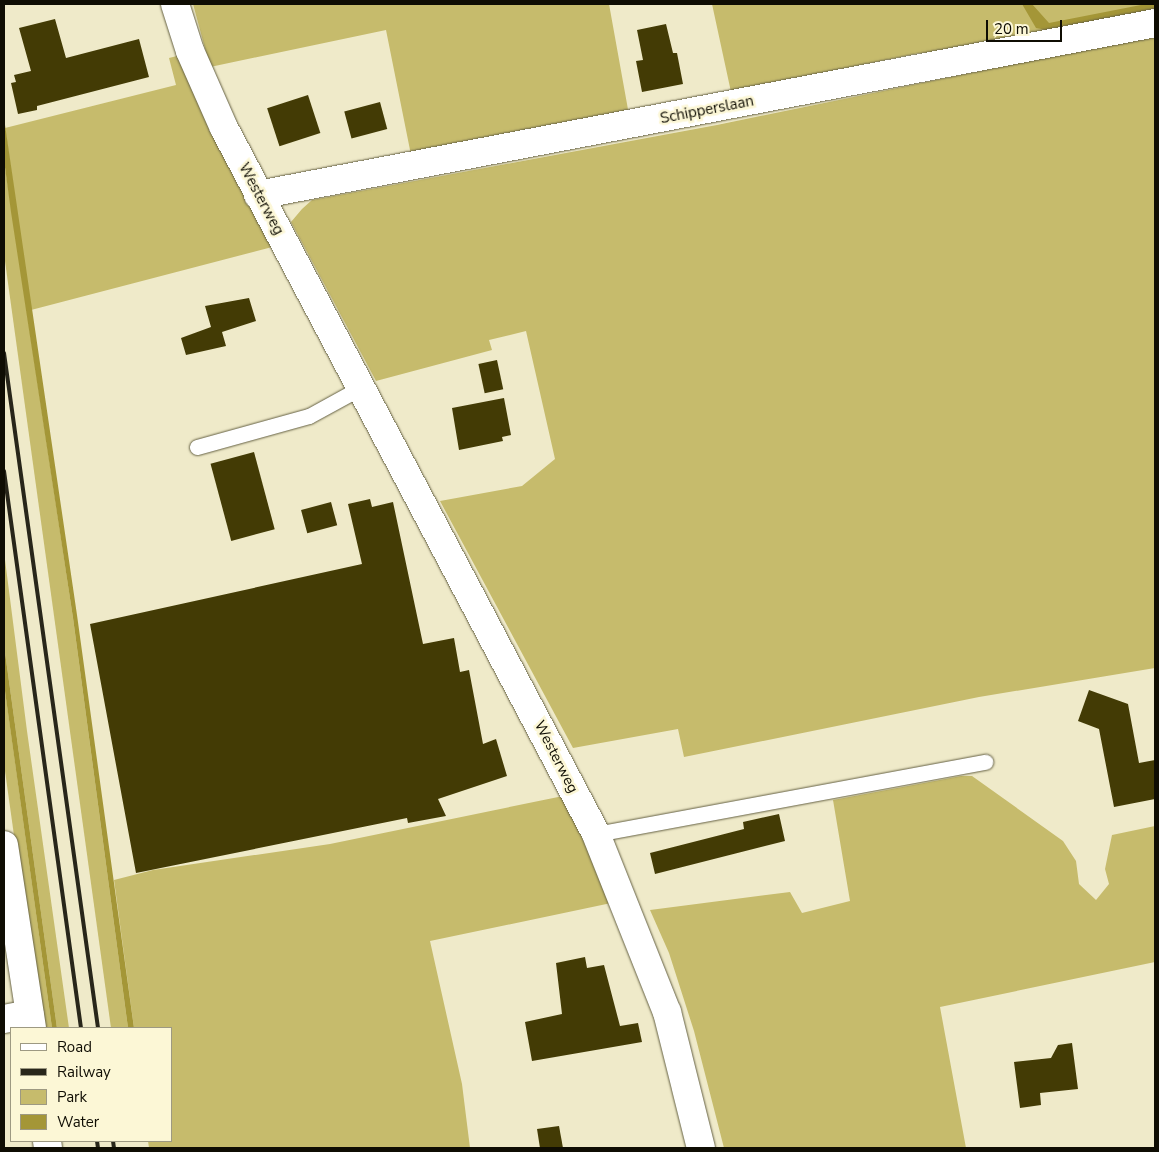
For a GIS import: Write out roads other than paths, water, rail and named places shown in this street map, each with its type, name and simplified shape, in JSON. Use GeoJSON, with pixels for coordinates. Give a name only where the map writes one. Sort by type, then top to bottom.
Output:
{"type":"FeatureCollection","features":[{"type":"Feature","properties":{"kind":"street","name":"Westerweg"},"geometry":{"type":"LineString","coordinates":[[175,4],[200,78],[258,195],[596,834],[667,1012],[701,1148]]}},
{"type":"Feature","properties":{"kind":"street","name":"Schipperslaan"},"geometry":{"type":"LineString","coordinates":[[258,195],[1155,23]]}},
{"type":"Feature","properties":{"kind":"street"},"geometry":{"type":"LineString","coordinates":[[4,845],[9,910],[22,1020]]}},
{"type":"Feature","properties":{"kind":"lane"},"geometry":{"type":"LineString","coordinates":[[197,447],[309,416],[360,388]]}},
{"type":"Feature","properties":{"kind":"lane"},"geometry":{"type":"LineString","coordinates":[[596,834],[985,762]]}},
{"type":"Feature","properties":{"kind":"water"},"geometry":{"type":"Polygon","coordinates":[[[1022,4],[1032,4],[1049,23],[1146,4],[1155,4],[1155,11],[1052,31],[1036,28],[1022,4]]]}},
{"type":"Feature","properties":{"kind":"water"},"geometry":{"type":"Polygon","coordinates":[[[4,118],[77,615],[134,1027],[128,1027],[73,618],[4,160],[4,118]]]}},
{"type":"Feature","properties":{"kind":"water"},"geometry":{"type":"Polygon","coordinates":[[[4,645],[57,1027],[52,1027],[4,684],[4,645]]]}},
{"type":"Feature","properties":{"kind":"railway"},"geometry":{"type":"LineString","coordinates":[[4,353],[98,1027]]}},
{"type":"Feature","properties":{"kind":"railway"},"geometry":{"type":"LineString","coordinates":[[4,471],[81,1027]]}},
{"type":"Feature","properties":{"kind":"railway"},"geometry":{"type":"LineString","coordinates":[[97,1142],[98,1148]]}},
{"type":"Feature","properties":{"kind":"railway"},"geometry":{"type":"LineString","coordinates":[[113,1142],[114,1148]]}}]}
